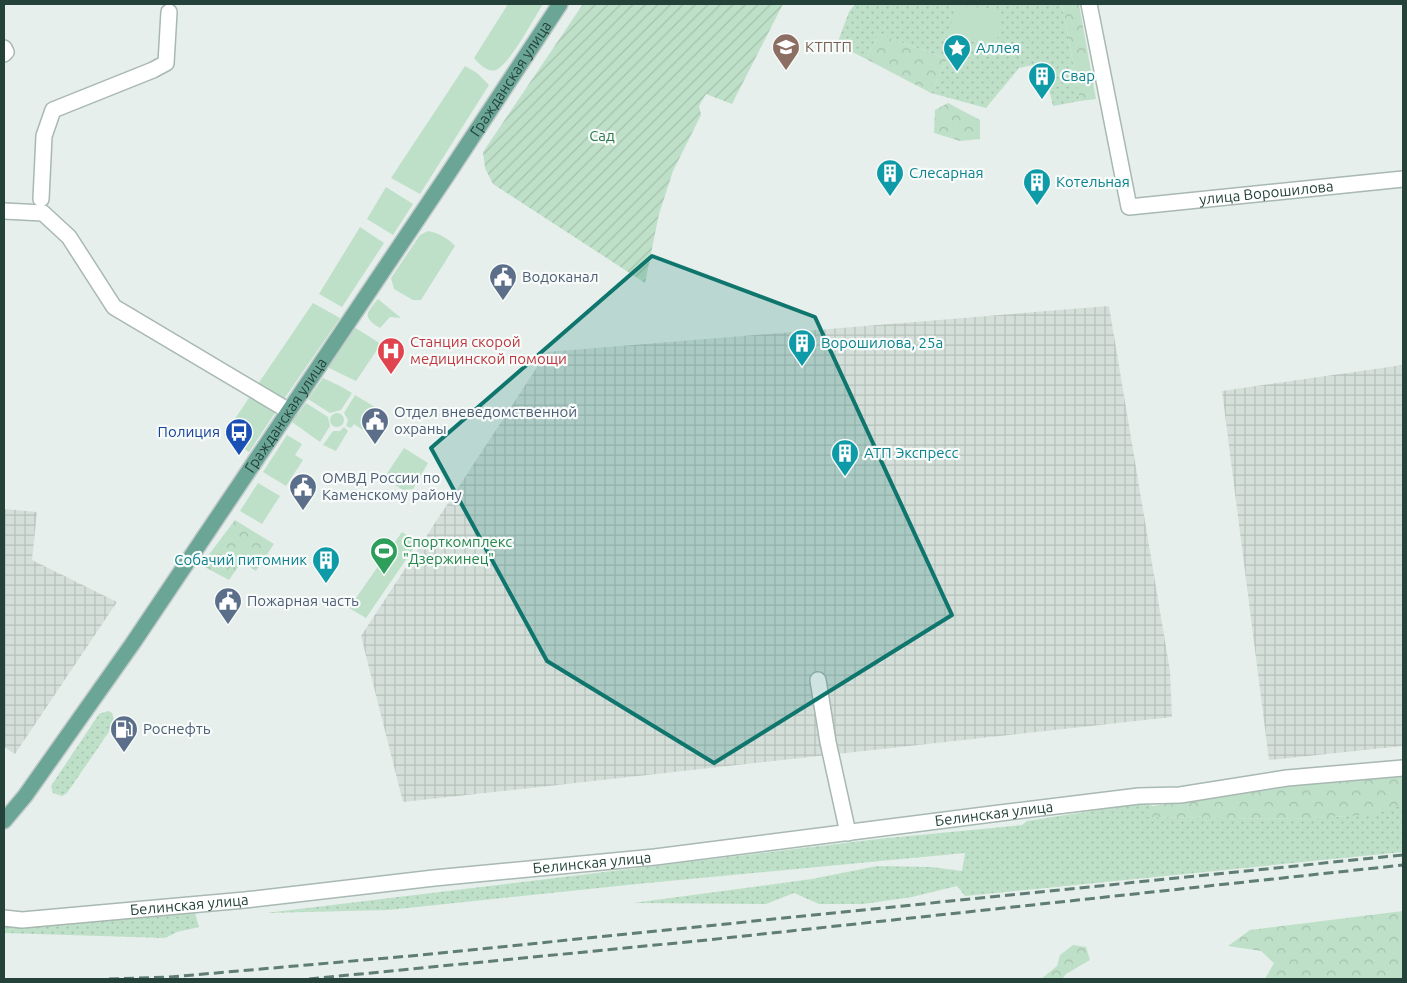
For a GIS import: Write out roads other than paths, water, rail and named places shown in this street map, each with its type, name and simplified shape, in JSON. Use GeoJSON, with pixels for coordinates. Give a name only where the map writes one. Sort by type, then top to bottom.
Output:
{"type":"FeatureCollection","features":[{"type":"Feature","properties":{"kind":"main road","name":"Гражданская улица"},"geometry":{"type":"LineString","coordinates":[[4,822],[25,796],[133,643],[560,4]]}},
{"type":"Feature","properties":{"kind":"street","name":"улица Ворошилова"},"geometry":{"type":"LineString","coordinates":[[1089,4],[1129,207],[1403,179]]}},
{"type":"Feature","properties":{"kind":"street"},"geometry":{"type":"LineString","coordinates":[[41,199],[44,136],[53,110],[166,63],[169,12]]}},
{"type":"Feature","properties":{"kind":"street"},"geometry":{"type":"LineString","coordinates":[[4,48],[6,52],[4,54]]}},
{"type":"Feature","properties":{"kind":"street"},"geometry":{"type":"LineString","coordinates":[[4,211],[43,213],[69,237],[114,307],[289,411]]}},
{"type":"Feature","properties":{"kind":"street"},"geometry":{"type":"LineString","coordinates":[[818,680],[828,742],[848,833]]}},
{"type":"Feature","properties":{"kind":"street","name":"Белинская улица"},"geometry":{"type":"LineString","coordinates":[[4,918],[22,920],[245,900],[434,878],[655,857],[1112,799],[1180,795],[1287,778],[1403,768]]}},
{"type":"Feature","properties":{"kind":"railway"},"geometry":{"type":"LineString","coordinates":[[109,979],[170,977],[421,955],[1403,855]]}},
{"type":"Feature","properties":{"kind":"railway"},"geometry":{"type":"LineString","coordinates":[[309,979],[707,940],[1403,865]]}},
{"type":"Feature","properties":{"kind":"place","name":"КТПТП"},"geometry":{"type":"Point","coordinates":[786,71]}},
{"type":"Feature","properties":{"kind":"place","name":"Аллея"},"geometry":{"type":"Point","coordinates":[957,72]}},
{"type":"Feature","properties":{"kind":"place","name":"Свар"},"geometry":{"type":"Point","coordinates":[1042,100]}},
{"type":"Feature","properties":{"kind":"place","name":"Слесарная"},"geometry":{"type":"Point","coordinates":[890,197]}},
{"type":"Feature","properties":{"kind":"place","name":"Котельная"},"geometry":{"type":"Point","coordinates":[1037,206]}},
{"type":"Feature","properties":{"kind":"place","name":"Водоканал"},"geometry":{"type":"Point","coordinates":[503,301]}},
{"type":"Feature","properties":{"kind":"place","name":"Ворошилова, 25а"},"geometry":{"type":"Point","coordinates":[802,367]}},
{"type":"Feature","properties":{"kind":"place","name":"Станция скорой медицинской помощи"},"geometry":{"type":"Point","coordinates":[391,375]}},
{"type":"Feature","properties":{"kind":"place","name":"Отдел вневедомственной охраны"},"geometry":{"type":"Point","coordinates":[375,445]}},
{"type":"Feature","properties":{"kind":"place","name":"Полиция"},"geometry":{"type":"Point","coordinates":[239,456]}},
{"type":"Feature","properties":{"kind":"place","name":"АТП Экспресс"},"geometry":{"type":"Point","coordinates":[845,477]}},
{"type":"Feature","properties":{"kind":"place","name":"ОМВД России по Каменскому району"},"geometry":{"type":"Point","coordinates":[303,511]}},
{"type":"Feature","properties":{"kind":"place","name":"Спорткомплекс \"Дзержинец\""},"geometry":{"type":"Point","coordinates":[384,575]}},
{"type":"Feature","properties":{"kind":"place","name":"Собачий питомник"},"geometry":{"type":"Point","coordinates":[326,584]}},
{"type":"Feature","properties":{"kind":"place","name":"Пожарная часть"},"geometry":{"type":"Point","coordinates":[228,625]}},
{"type":"Feature","properties":{"kind":"place","name":"Роснефть"},"geometry":{"type":"Point","coordinates":[124,753]}},
{"type":"Feature","properties":{"kind":"park label","name":"Сад"},"geometry":{"type":"Point","coordinates":[602,136]}}]}
